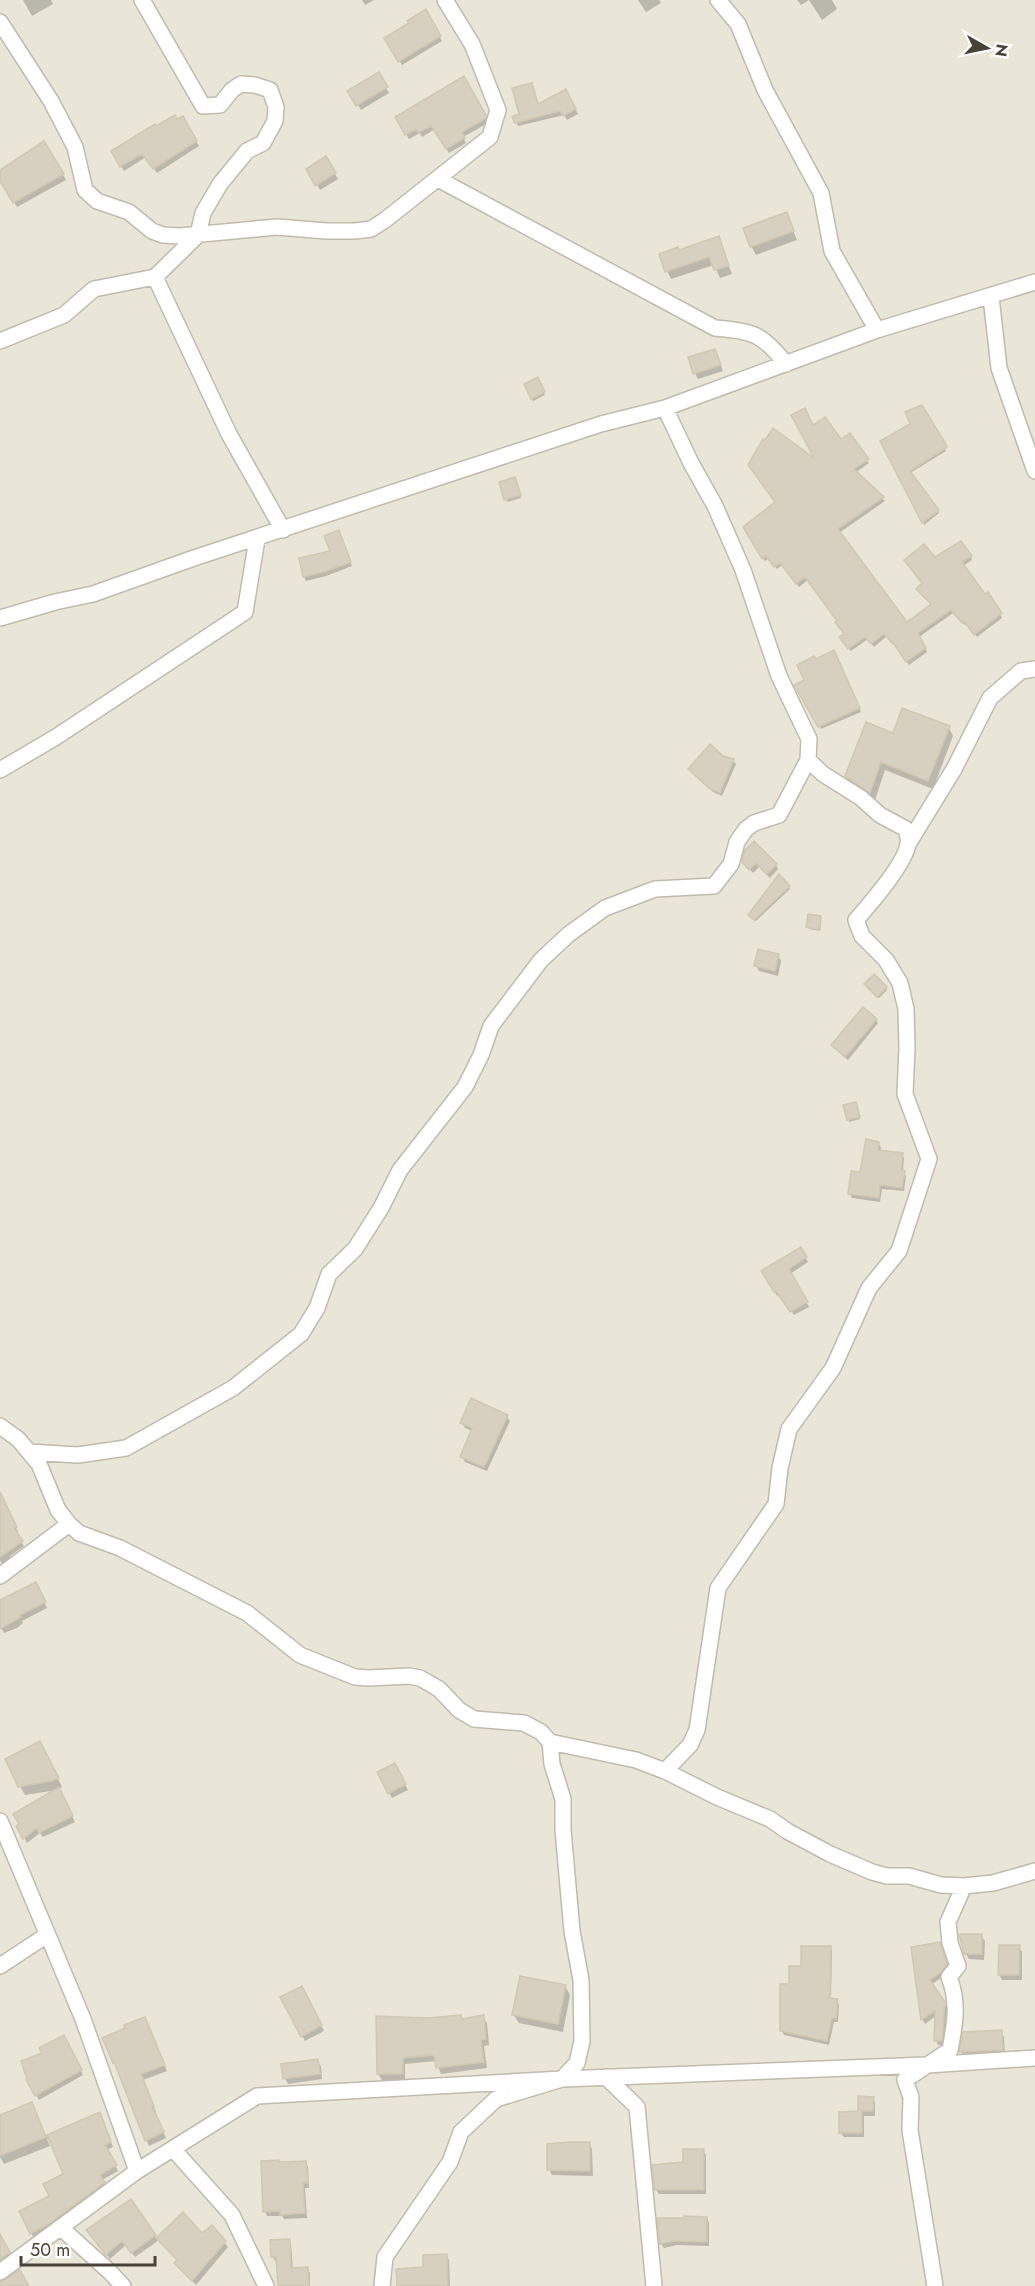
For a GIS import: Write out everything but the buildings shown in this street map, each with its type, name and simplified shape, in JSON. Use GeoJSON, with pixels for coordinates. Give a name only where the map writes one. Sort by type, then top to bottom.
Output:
{"type":"FeatureCollection","features":[{"type":"Feature","properties":{"kind":"street"},"geometry":{"type":"LineString","coordinates":[[0,341],[64,315],[94,290],[155,277],[198,235],[203,213],[220,184],[247,151],[263,143],[275,121],[276,107],[270,90],[255,85],[241,84],[232,90],[220,105],[203,106],[142,0]]}},
{"type":"Feature","properties":{"kind":"street"},"geometry":{"type":"LineString","coordinates":[[0,22],[51,101],[75,147],[82,182],[97,201],[129,213],[152,231],[163,235],[198,235],[277,227],[326,231],[370,229],[490,137],[498,110],[472,44],[444,0]]}},
{"type":"Feature","properties":{"kind":"street"},"geometry":{"type":"LineString","coordinates":[[718,0],[738,24],[765,90],[821,194],[832,251],[877,330]]}},
{"type":"Feature","properties":{"kind":"street"},"geometry":{"type":"LineString","coordinates":[[438,179],[640,290],[715,328],[749,332],[770,343],[786,364]]}},
{"type":"Feature","properties":{"kind":"street"},"geometry":{"type":"LineString","coordinates":[[155,277],[229,434],[283,530]]}},
{"type":"Feature","properties":{"kind":"street"},"geometry":{"type":"LineString","coordinates":[[0,618],[93,594],[194,558],[601,424],[665,408],[877,330],[1035,282]]}},
{"type":"Feature","properties":{"kind":"street"},"geometry":{"type":"LineString","coordinates":[[991,297],[999,368],[1035,471]]}},
{"type":"Feature","properties":{"kind":"street"},"geometry":{"type":"LineString","coordinates":[[29,1452],[78,1455],[126,1448],[232,1388],[301,1334],[317,1308],[329,1274],[355,1249],[381,1208],[400,1170],[465,1087],[481,1055],[490,1026],[541,960],[569,934],[605,908],[655,889],[714,886],[731,864],[737,842],[746,829],[754,823],[779,815],[808,760],[809,739],[779,676],[743,570],[715,506],[690,463],[665,408]]}},
{"type":"Feature","properties":{"kind":"street"},"geometry":{"type":"LineString","coordinates":[[0,770],[56,737],[245,612],[257,539]]}},
{"type":"Feature","properties":{"kind":"street"},"geometry":{"type":"LineString","coordinates":[[665,1771],[690,1744],[697,1730],[718,1588],[776,1504],[780,1468],[789,1429],[833,1368],[869,1288],[899,1251],[928,1159],[905,1094],[906,1009],[900,983],[886,960],[862,936],[856,920],[886,884],[954,769],[990,698],[1021,670],[1035,669]]}},
{"type":"Feature","properties":{"kind":"street"},"geometry":{"type":"LineString","coordinates":[[808,760],[824,774],[861,798],[880,815],[906,829],[908,844]]}},
{"type":"Feature","properties":{"kind":"street"},"geometry":{"type":"LineString","coordinates":[[0,1426],[18,1439],[39,1464],[58,1510],[78,1533],[120,1548],[247,1613],[300,1655],[355,1677],[409,1676],[420,1678],[439,1689],[459,1710],[474,1719],[525,1723],[541,1732],[550,1742],[636,1760],[665,1771],[717,1797],[770,1818],[787,1831],[830,1854],[872,1872],[887,1876],[909,1876],[941,1885],[964,1886],[993,1883],[1035,1871]]}},
{"type":"Feature","properties":{"kind":"street"},"geometry":{"type":"LineString","coordinates":[[0,1575],[69,1524]]}},
{"type":"Feature","properties":{"kind":"street"},"geometry":{"type":"LineString","coordinates":[[382,2286],[385,2258],[450,2162],[461,2132],[496,2099],[562,2079],[577,2063],[582,2041],[581,1980],[572,1931],[563,1830],[563,1799],[552,1764],[550,1742]]}},
{"type":"Feature","properties":{"kind":"street"},"geometry":{"type":"LineString","coordinates":[[0,1821],[83,2019],[138,2170]]}},
{"type":"Feature","properties":{"kind":"street"},"geometry":{"type":"LineString","coordinates":[[935,2286],[910,2130],[911,2097],[904,2080],[950,2050],[956,2021],[955,1993],[949,1977],[958,1965],[951,1943],[948,1922],[964,1886]]}},
{"type":"Feature","properties":{"kind":"street"},"geometry":{"type":"LineString","coordinates":[[0,1966],[47,1935]]}},
{"type":"Feature","properties":{"kind":"street"},"geometry":{"type":"LineString","coordinates":[[0,2272],[138,2170],[257,2096],[562,2079],[927,2065],[1035,2058]]}},
{"type":"Feature","properties":{"kind":"street"},"geometry":{"type":"LineString","coordinates":[[606,2077],[637,2107],[654,2286]]}},
{"type":"Feature","properties":{"kind":"street"},"geometry":{"type":"LineString","coordinates":[[173,2149],[232,2215],[266,2286]]}},
{"type":"Feature","properties":{"kind":"street"},"geometry":{"type":"LineString","coordinates":[[61,2228],[123,2286]]}},
{"type":"Feature","properties":{"kind":"shaded area"},"geometry":{"type":"Polygon","coordinates":[[[0,0],[1035,0],[1035,2286],[0,2286],[0,0]]]}}]}
